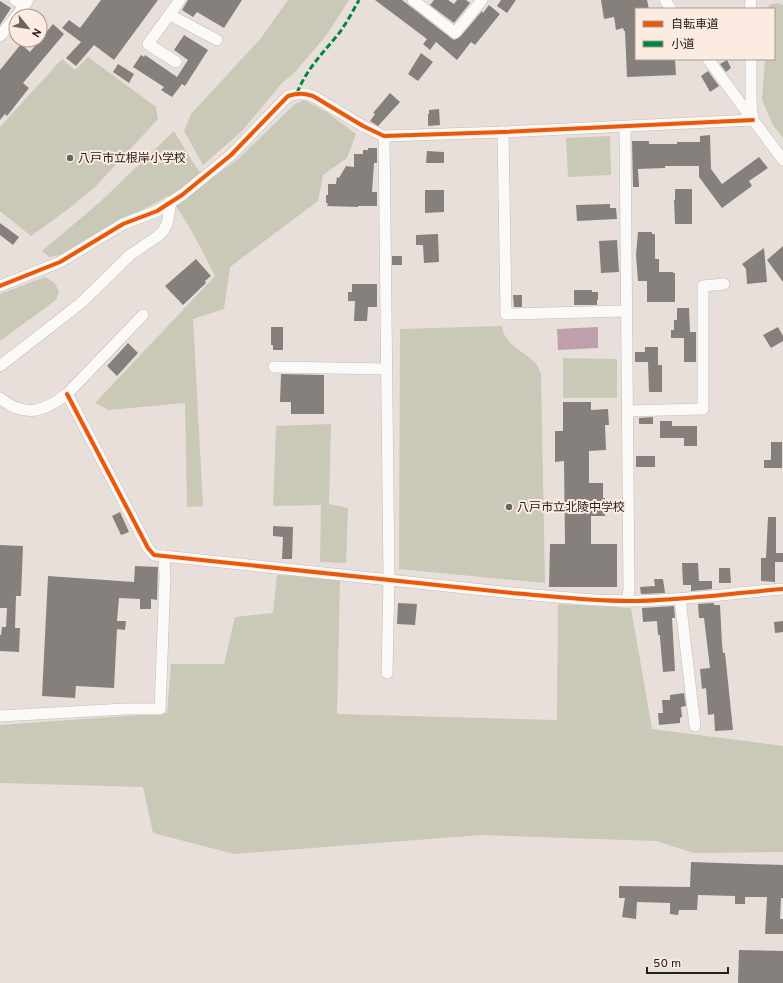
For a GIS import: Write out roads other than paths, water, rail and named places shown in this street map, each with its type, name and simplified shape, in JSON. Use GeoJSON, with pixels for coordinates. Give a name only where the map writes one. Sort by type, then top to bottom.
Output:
{"type":"FeatureCollection","features":[{"type":"Feature","properties":{"kind":"street"},"geometry":{"type":"LineString","coordinates":[[414,0],[455,33],[482,0]]}},
{"type":"Feature","properties":{"kind":"street"},"geometry":{"type":"LineString","coordinates":[[176,62],[148,44],[170,15],[178,1]]}},
{"type":"Feature","properties":{"kind":"street"},"geometry":{"type":"LineString","coordinates":[[170,15],[217,40]]}},
{"type":"Feature","properties":{"kind":"street"},"geometry":{"type":"LineString","coordinates":[[0,36],[8,26]]}},
{"type":"Feature","properties":{"kind":"street"},"geometry":{"type":"LineString","coordinates":[[709,60],[783,160]]}},
{"type":"Feature","properties":{"kind":"street"},"geometry":{"type":"LineString","coordinates":[[750,60],[750,100],[753,120]]}},
{"type":"Feature","properties":{"kind":"street"},"geometry":{"type":"LineString","coordinates":[[0,286],[60,262],[123,224],[156,211],[182,195],[231,155],[288,96],[297,93],[305,93],[313,96],[363,126],[384,136],[625,127],[753,120]]}},
{"type":"Feature","properties":{"kind":"street"},"geometry":{"type":"LineString","coordinates":[[625,127],[629,590],[627,601]]}},
{"type":"Feature","properties":{"kind":"street"},"geometry":{"type":"LineString","coordinates":[[503,132],[506,314],[626,311]]}},
{"type":"Feature","properties":{"kind":"street"},"geometry":{"type":"LineString","coordinates":[[384,136],[389,580],[388,673]]}},
{"type":"Feature","properties":{"kind":"street"},"geometry":{"type":"LineString","coordinates":[[0,366],[81,303],[130,255],[158,236],[167,224],[171,202]]}},
{"type":"Feature","properties":{"kind":"street"},"geometry":{"type":"LineString","coordinates":[[628,412],[703,408],[703,286],[724,284]]}},
{"type":"Feature","properties":{"kind":"street"},"geometry":{"type":"LineString","coordinates":[[0,398],[8,405],[30,412],[45,408],[67,394],[143,315]]}},
{"type":"Feature","properties":{"kind":"street"},"geometry":{"type":"LineString","coordinates":[[274,368],[386,369]]}},
{"type":"Feature","properties":{"kind":"street"},"geometry":{"type":"LineString","coordinates":[[67,394],[148,548],[154,555],[512,593],[627,601],[680,599],[783,589]]}},
{"type":"Feature","properties":{"kind":"street"},"geometry":{"type":"LineString","coordinates":[[0,716],[125,709],[160,709],[166,577],[164,556]]}},
{"type":"Feature","properties":{"kind":"street"},"geometry":{"type":"LineString","coordinates":[[680,599],[695,726]]}},
{"type":"Feature","properties":{"kind":"place","name":"八戸市立根岸小学校"},"geometry":{"type":"Point","coordinates":[70,158]}},
{"type":"Feature","properties":{"kind":"place","name":"八戸市立北陵中学校"},"geometry":{"type":"Point","coordinates":[509,507]}}]}
